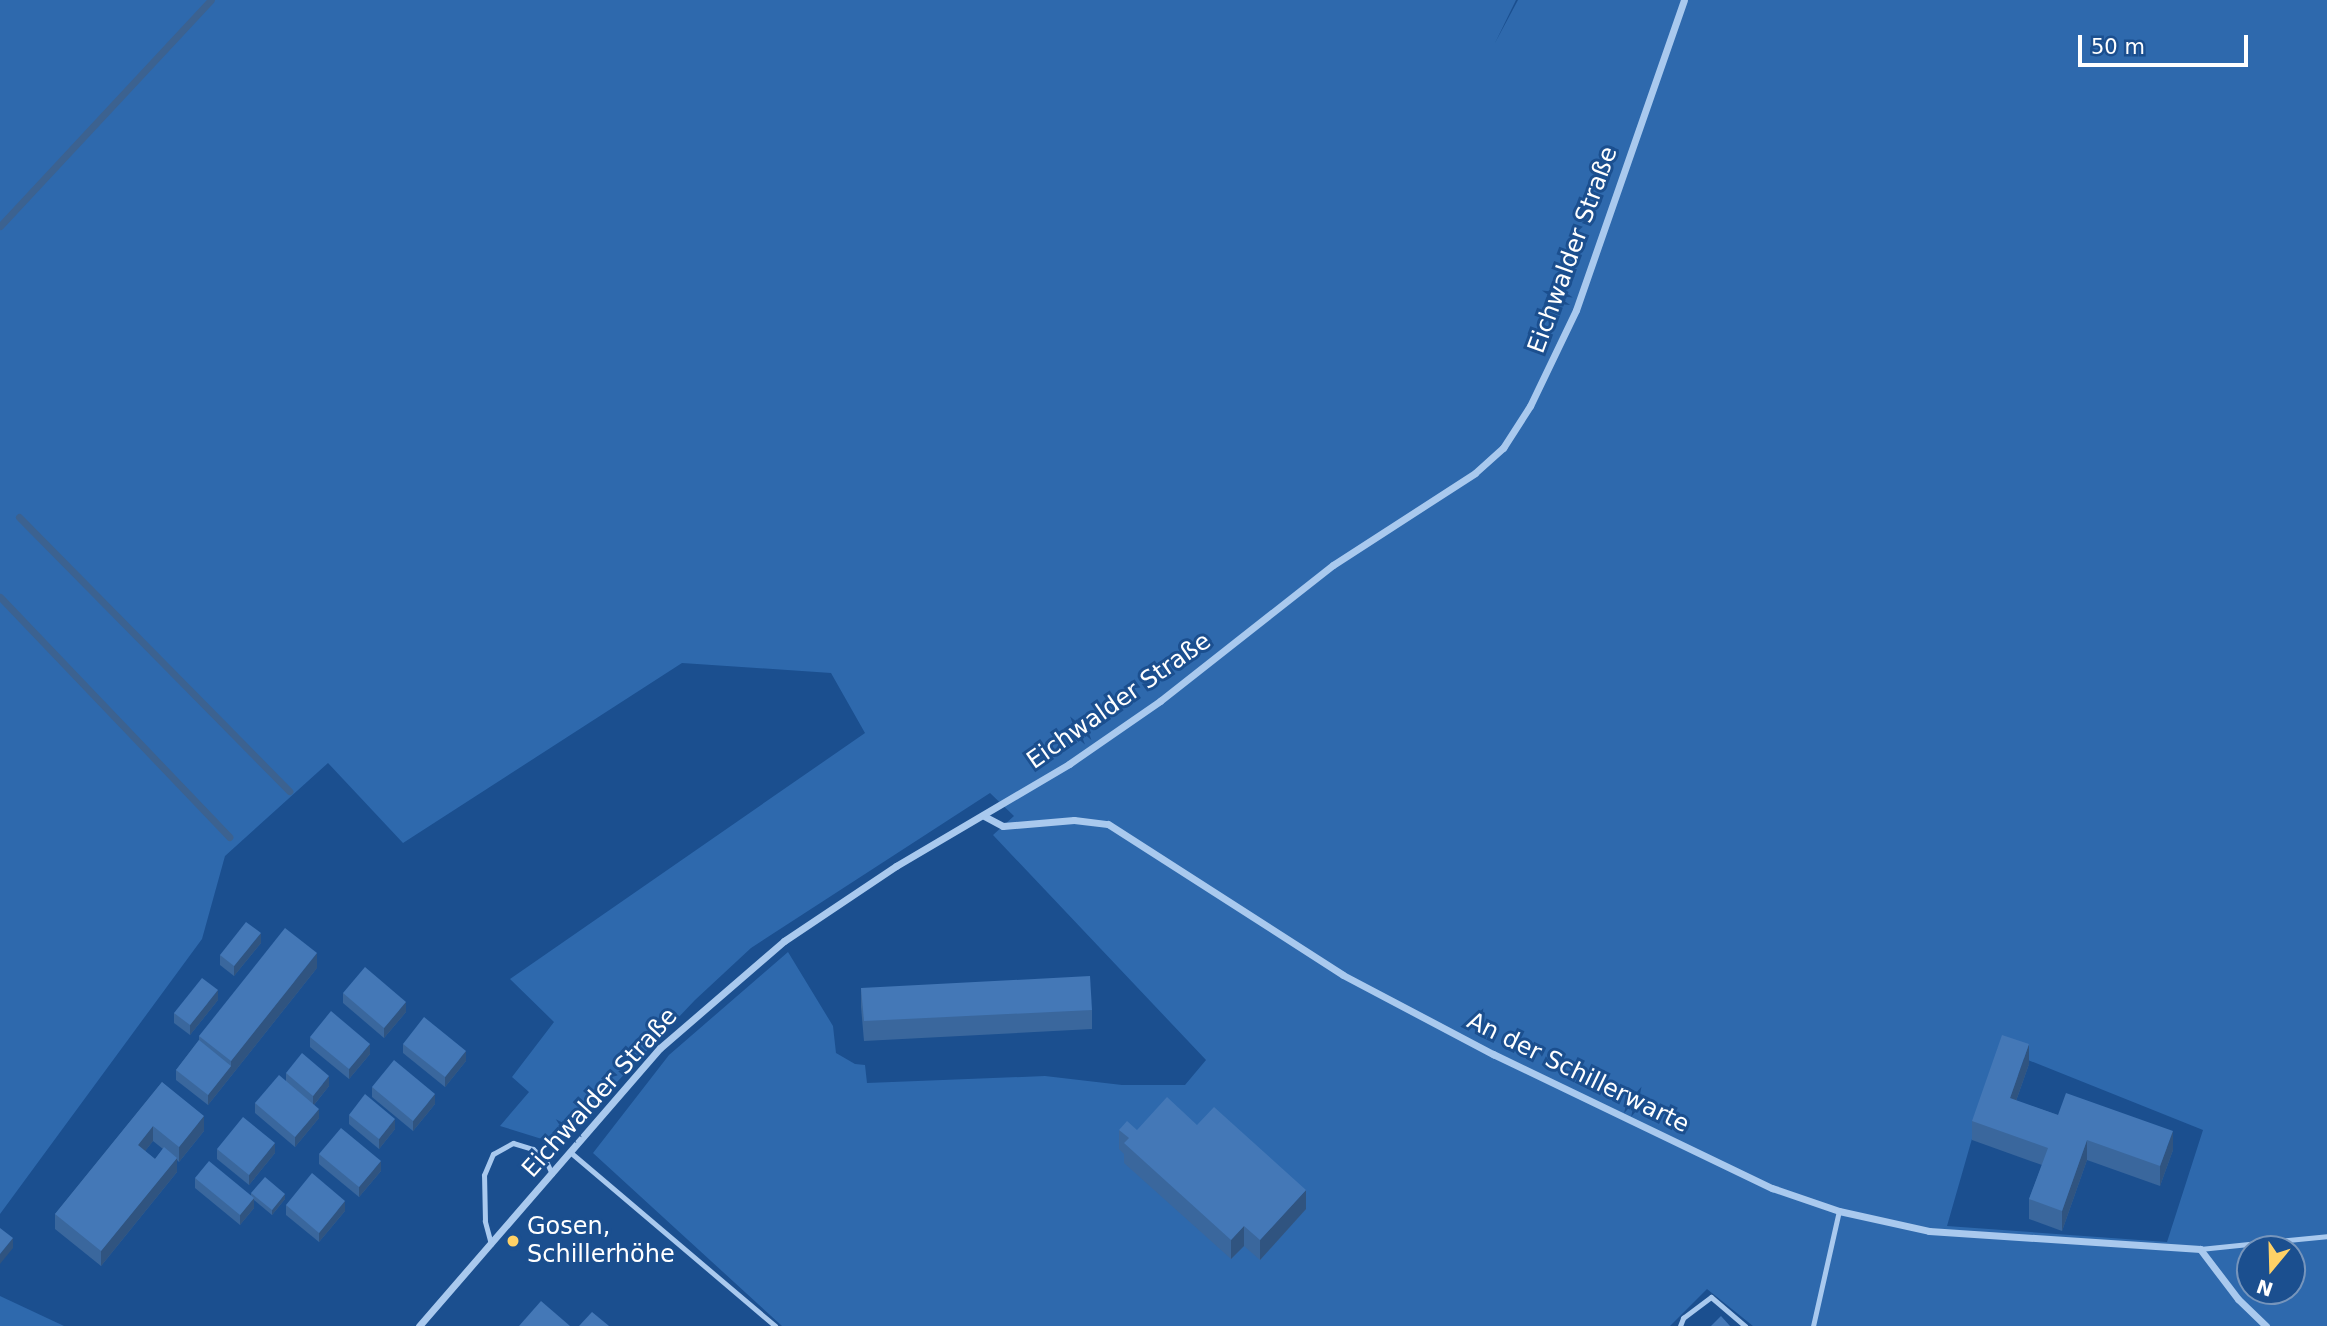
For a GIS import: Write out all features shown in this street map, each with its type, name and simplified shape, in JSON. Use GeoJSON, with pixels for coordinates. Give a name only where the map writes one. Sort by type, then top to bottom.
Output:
{"type":"FeatureCollection","features":[{"type":"Feature","properties":{"kind":"street","name":"Eichwalder Straße"},"geometry":{"type":"LineString","coordinates":[[419,1326],[660,1048],[784,942],[896,866],[1069,764],[1160,701],[1333,565],[1475,473],[1503,448],[1546,376],[1576,310],[1685,0]]}},
{"type":"Feature","properties":{"kind":"street","name":"An der Schillerwarte"},"geometry":{"type":"LineString","coordinates":[[984,816],[1003,826],[1074,820],[1108,824],[1343,975],[1506,1060],[1713,1161],[1772,1188],[1839,1212],[1929,1231],[2200,1249]]}},
{"type":"Feature","properties":{"kind":"street"},"geometry":{"type":"LineString","coordinates":[[2200,1249],[2238,1299],[2266,1326]]}},
{"type":"Feature","properties":{"kind":"lane"},"geometry":{"type":"LineString","coordinates":[[491,1244],[485,1221],[484,1175],[493,1154],[513,1143],[533,1149],[545,1161],[552,1175]]}},
{"type":"Feature","properties":{"kind":"lane"},"geometry":{"type":"LineString","coordinates":[[570,1152],[775,1326]]}},
{"type":"Feature","properties":{"kind":"lane"},"geometry":{"type":"LineString","coordinates":[[1813,1326],[1839,1212]]}},
{"type":"Feature","properties":{"kind":"lane","name":"An der Schillerwarte"},"geometry":{"type":"LineString","coordinates":[[2200,1249],[2327,1236]]}},
{"type":"Feature","properties":{"kind":"lane"},"geometry":{"type":"LineString","coordinates":[[1680,1326],[1683,1318],[1711,1297],[1745,1326]]}},
{"type":"Feature","properties":{"kind":"shaded area"},"geometry":{"type":"Polygon","coordinates":[[[0,0],[1516,0],[1495,43],[1518,0],[2327,0],[2327,1326],[1753,1326],[1707,1289],[1670,1326],[782,1326],[593,1153],[669,1055],[788,952],[833,1026],[836,1053],[855,1064],[865,1065],[867,1083],[1045,1076],[1122,1085],[1185,1085],[1206,1060],[993,835],[1014,816],[990,793],[751,948],[695,1000],[558,1144],[500,1126],[529,1092],[512,1077],[554,1022],[510,979],[865,733],[831,673],[682,663],[403,843],[328,763],[225,856],[202,939],[0,1214],[0,0]],[[1998,1048],[1947,1226],[2167,1242],[2203,1130],[1998,1048]]]}},
{"type":"Feature","properties":{"kind":"shaded area"},"geometry":{"type":"Polygon","coordinates":[[[0,1296],[64,1326],[0,1326],[0,1296]]]}},
{"type":"Feature","properties":{"kind":"building"},"geometry":{"type":"Polygon","coordinates":[[[246,922],[261,933],[234,966],[220,955],[246,922]]]}},
{"type":"Feature","properties":{"kind":"building"},"geometry":{"type":"Polygon","coordinates":[[[285,928],[317,953],[231,1061],[199,1036],[285,928]]]}},
{"type":"Feature","properties":{"kind":"building"},"geometry":{"type":"Polygon","coordinates":[[[365,967],[406,1002],[384,1028],[343,993],[365,967]]]}},
{"type":"Feature","properties":{"kind":"building"},"geometry":{"type":"Polygon","coordinates":[[[1090,976],[1092,1010],[864,1021],[861,988],[1090,976]]]}},
{"type":"Feature","properties":{"kind":"building"},"geometry":{"type":"Polygon","coordinates":[[[202,978],[218,990],[190,1025],[174,1013],[202,978]]]}},
{"type":"Feature","properties":{"kind":"building"},"geometry":{"type":"Polygon","coordinates":[[[331,1011],[370,1044],[349,1069],[310,1037],[331,1011]]]}},
{"type":"Feature","properties":{"kind":"building"},"geometry":{"type":"Polygon","coordinates":[[[424,1017],[466,1051],[445,1077],[403,1044],[424,1017]]]}},
{"type":"Feature","properties":{"kind":"building"},"geometry":{"type":"Polygon","coordinates":[[[2002,1035],[2029,1044],[2010,1098],[2058,1115],[2066,1093],[2173,1131],[2160,1166],[2087,1140],[2062,1211],[2029,1199],[2048,1148],[1972,1121],[2002,1035]]]}},
{"type":"Feature","properties":{"kind":"building"},"geometry":{"type":"Polygon","coordinates":[[[199,1040],[231,1066],[208,1095],[176,1070],[199,1040]]]}},
{"type":"Feature","properties":{"kind":"building"},"geometry":{"type":"Polygon","coordinates":[[[302,1053],[329,1076],[313,1096],[286,1073],[302,1053]]]}},
{"type":"Feature","properties":{"kind":"building"},"geometry":{"type":"Polygon","coordinates":[[[394,1060],[435,1094],[413,1121],[372,1087],[394,1060]]]}},
{"type":"Feature","properties":{"kind":"building"},"geometry":{"type":"Polygon","coordinates":[[[279,1075],[319,1109],[295,1137],[255,1103],[279,1075]]]}},
{"type":"Feature","properties":{"kind":"building"},"geometry":{"type":"Polygon","coordinates":[[[162,1082],[204,1116],[179,1147],[153,1126],[138,1145],[155,1159],[164,1147],[177,1158],[101,1251],[55,1214],[162,1082]]]}},
{"type":"Feature","properties":{"kind":"building"},"geometry":{"type":"Polygon","coordinates":[[[365,1094],[395,1119],[379,1139],[349,1115],[365,1094]]]}},
{"type":"Feature","properties":{"kind":"building"},"geometry":{"type":"Polygon","coordinates":[[[1167,1097],[1197,1125],[1214,1107],[1306,1190],[1260,1240],[1244,1226],[1231,1240],[1124,1143],[1129,1138],[1119,1130],[1127,1121],[1137,1130],[1167,1097]]]}},
{"type":"Feature","properties":{"kind":"building"},"geometry":{"type":"Polygon","coordinates":[[[243,1117],[275,1143],[249,1175],[217,1149],[243,1117]]]}},
{"type":"Feature","properties":{"kind":"building"},"geometry":{"type":"Polygon","coordinates":[[[341,1128],[381,1161],[359,1187],[319,1154],[341,1128]]]}},
{"type":"Feature","properties":{"kind":"building"},"geometry":{"type":"Polygon","coordinates":[[[209,1161],[254,1198],[240,1215],[195,1178],[209,1161]]]}},
{"type":"Feature","properties":{"kind":"building"},"geometry":{"type":"Polygon","coordinates":[[[312,1173],[345,1201],[319,1233],[286,1205],[312,1173]]]}},
{"type":"Feature","properties":{"kind":"building"},"geometry":{"type":"Polygon","coordinates":[[[265,1177],[285,1194],[272,1210],[251,1193],[265,1177]]]}},
{"type":"Feature","properties":{"kind":"building"},"geometry":{"type":"Polygon","coordinates":[[[0,1228],[13,1238],[0,1254],[0,1228]]]}},
{"type":"Feature","properties":{"kind":"building"},"geometry":{"type":"Polygon","coordinates":[[[541,1301],[570,1326],[519,1326],[541,1301]]]}},
{"type":"Feature","properties":{"kind":"building"},"geometry":{"type":"Polygon","coordinates":[[[592,1312],[609,1326],[579,1326],[592,1312]]]}},
{"type":"Feature","properties":{"kind":"building"},"geometry":{"type":"Polygon","coordinates":[[[1721,1316],[1730,1326],[1711,1326],[1721,1316]]]}},
{"type":"Feature","properties":{"kind":"waterway"},"geometry":{"type":"LineString","coordinates":[[0,226],[211,0]]}},
{"type":"Feature","properties":{"kind":"waterway"},"geometry":{"type":"LineString","coordinates":[[19,517],[289,791]]}},
{"type":"Feature","properties":{"kind":"waterway"},"geometry":{"type":"LineString","coordinates":[[0,597],[229,837]]}},
{"type":"Feature","properties":{"kind":"place","name":"Gosen, Schillerhöhe"},"geometry":{"type":"Point","coordinates":[513,1241]}}]}
